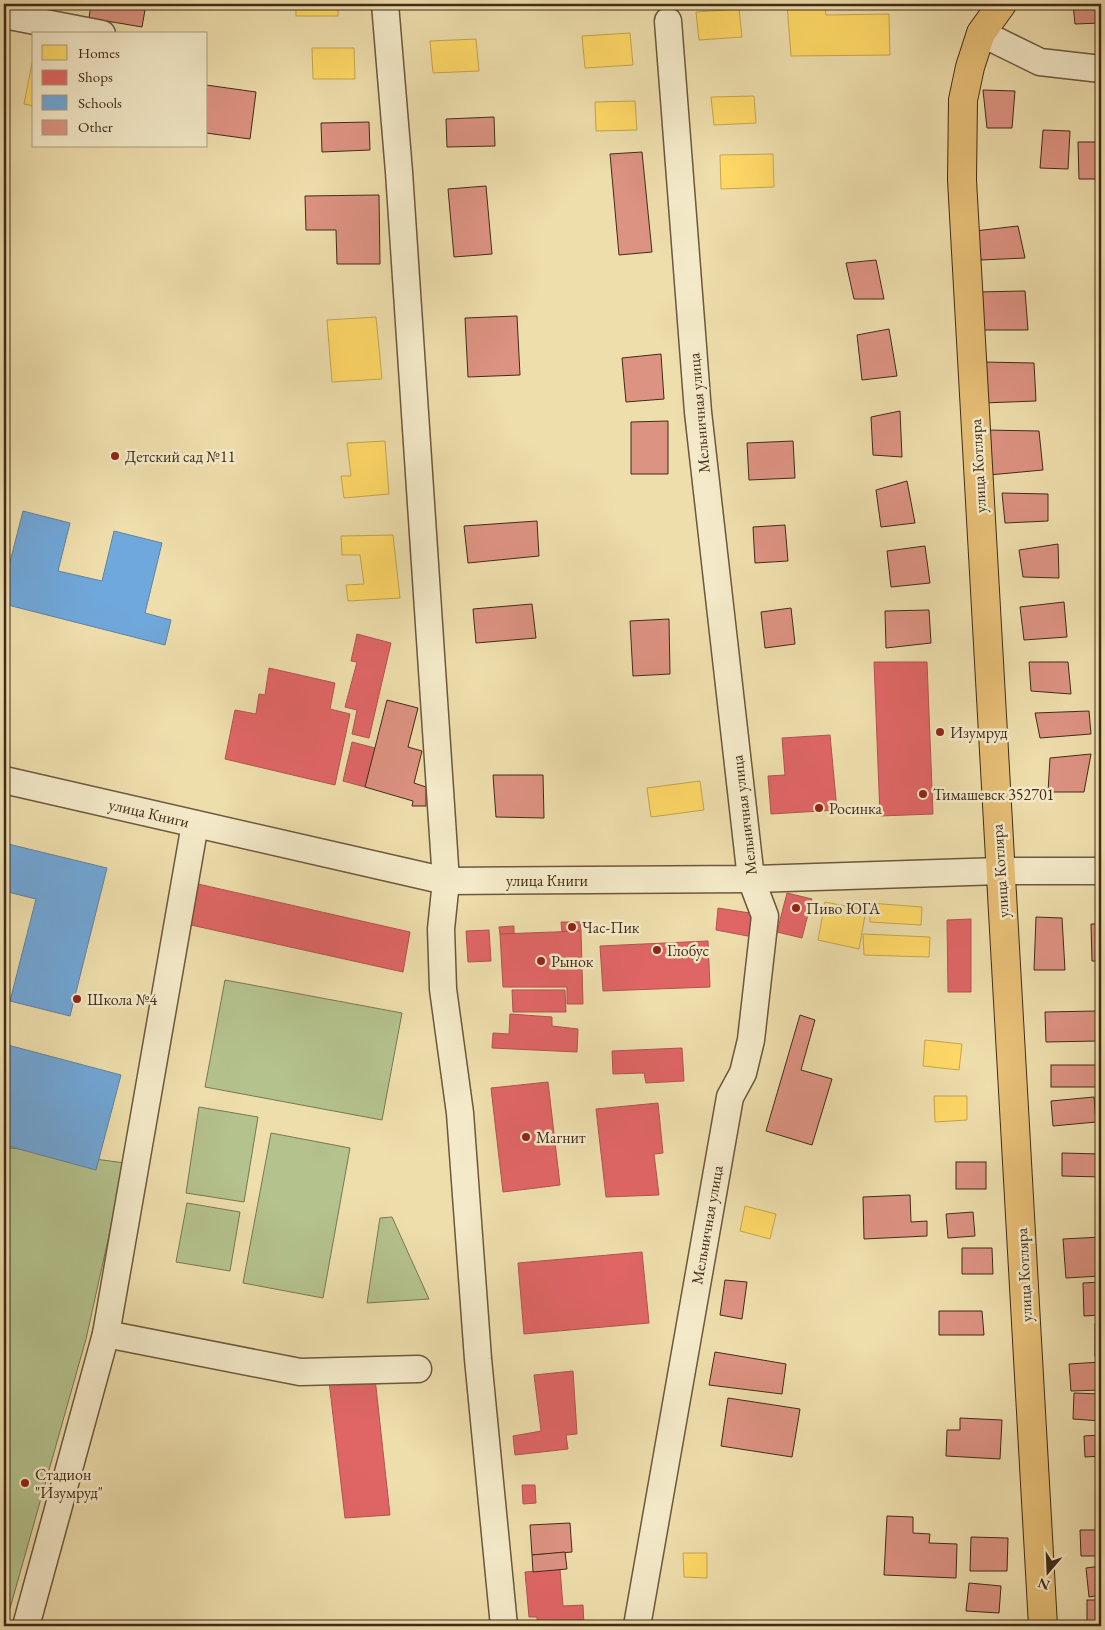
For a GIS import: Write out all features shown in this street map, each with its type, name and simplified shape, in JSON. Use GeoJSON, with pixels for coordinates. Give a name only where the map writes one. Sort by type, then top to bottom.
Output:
{"type":"FeatureCollection","features":[{"type":"Feature","properties":{"kind":"main road","name":"улица Котляра"},"geometry":{"type":"LineString","coordinates":[[1002,4],[981,32],[970,68],[963,100],[962,180],[1043,1626]]}},
{"type":"Feature","properties":{"kind":"street"},"geometry":{"type":"LineString","coordinates":[[385,4],[400,182],[446,880],[441,929],[444,989],[460,1113],[478,1359],[504,1626]]}},
{"type":"Feature","properties":{"kind":"street"},"geometry":{"type":"LineString","coordinates":[[4,15],[92,32]]}},
{"type":"Feature","properties":{"kind":"street","name":"Мельничная улица"},"geometry":{"type":"LineString","coordinates":[[637,1626],[730,1097],[743,1072],[751,1040],[765,916],[751,879],[698,412],[668,21]]}},
{"type":"Feature","properties":{"kind":"street"},"geometry":{"type":"LineString","coordinates":[[981,32],[1040,62],[1101,69]]}},
{"type":"Feature","properties":{"kind":"street","name":"улица Книги"},"geometry":{"type":"LineString","coordinates":[[4,780],[446,880],[751,879],[1000,871],[1101,871]]}},
{"type":"Feature","properties":{"kind":"street"},"geometry":{"type":"LineString","coordinates":[[26,1626],[106,1334],[194,824]]}},
{"type":"Feature","properties":{"kind":"street"},"geometry":{"type":"LineString","coordinates":[[106,1334],[300,1372],[418,1369]]}},
{"type":"Feature","properties":{"kind":"green space"},"geometry":{"type":"Polygon","coordinates":[[[225,980],[402,1013],[382,1120],[205,1087],[225,980]]]}},
{"type":"Feature","properties":{"kind":"green space"},"geometry":{"type":"Polygon","coordinates":[[[199,1107],[258,1117],[244,1202],[186,1193],[199,1107]]]}},
{"type":"Feature","properties":{"kind":"green space"},"geometry":{"type":"Polygon","coordinates":[[[271,1133],[350,1148],[323,1298],[243,1283],[271,1133]]]}},
{"type":"Feature","properties":{"kind":"green space","name":"Стадион \"Изумруд\""},"geometry":{"type":"Polygon","coordinates":[[[4,1147],[125,1163],[86,1339],[5,1626],[4,1626],[4,1147]]]}},
{"type":"Feature","properties":{"kind":"green space"},"geometry":{"type":"Polygon","coordinates":[[[187,1203],[240,1212],[230,1271],[176,1262],[187,1203]]]}},
{"type":"Feature","properties":{"kind":"green space"},"geometry":{"type":"Polygon","coordinates":[[[392,1217],[429,1299],[367,1303],[380,1218],[392,1217]]]}},
{"type":"Feature","properties":{"kind":"building: Homes"},"geometry":{"type":"Polygon","coordinates":[[[296,4],[338,4],[338,16],[296,16],[296,4]]]}},
{"type":"Feature","properties":{"kind":"building: Homes"},"geometry":{"type":"Polygon","coordinates":[[[787,4],[825,4],[826,15],[889,14],[890,55],[791,56],[787,4]]]}},
{"type":"Feature","properties":{"kind":"building: Homes"},"geometry":{"type":"Polygon","coordinates":[[[739,9],[742,37],[699,40],[696,12],[739,9]]]}},
{"type":"Feature","properties":{"kind":"building: Homes"},"geometry":{"type":"Polygon","coordinates":[[[630,33],[633,65],[585,68],[582,36],[630,33]]]}},
{"type":"Feature","properties":{"kind":"building: Homes"},"geometry":{"type":"Polygon","coordinates":[[[476,39],[479,71],[433,73],[430,41],[476,39]]]}},
{"type":"Feature","properties":{"kind":"building: Homes"},"geometry":{"type":"Polygon","coordinates":[[[312,48],[354,48],[355,79],[313,79],[312,48]]]}},
{"type":"Feature","properties":{"kind":"building: Homes"},"geometry":{"type":"Polygon","coordinates":[[[32,63],[32,106],[24,104],[32,63]]]}},
{"type":"Feature","properties":{"kind":"building: Homes"},"geometry":{"type":"Polygon","coordinates":[[[754,96],[756,123],[714,125],[711,97],[754,96]]]}},
{"type":"Feature","properties":{"kind":"building: Homes"},"geometry":{"type":"Polygon","coordinates":[[[635,101],[637,130],[596,131],[595,102],[635,101]]]}},
{"type":"Feature","properties":{"kind":"building: Homes"},"geometry":{"type":"Polygon","coordinates":[[[773,154],[774,187],[721,189],[720,155],[773,154]]]}},
{"type":"Feature","properties":{"kind":"building: Homes"},"geometry":{"type":"Polygon","coordinates":[[[376,317],[382,379],[332,382],[327,320],[376,317]]]}},
{"type":"Feature","properties":{"kind":"building: Homes"},"geometry":{"type":"Polygon","coordinates":[[[385,441],[389,494],[344,498],[341,476],[351,476],[347,443],[385,441]]]}},
{"type":"Feature","properties":{"kind":"building: Homes"},"geometry":{"type":"Polygon","coordinates":[[[393,535],[400,598],[348,601],[346,585],[364,584],[360,555],[342,555],[341,536],[393,535]]]}},
{"type":"Feature","properties":{"kind":"building: Homes"},"geometry":{"type":"Polygon","coordinates":[[[700,781],[704,810],[651,817],[647,788],[700,781]]]}},
{"type":"Feature","properties":{"kind":"building: Homes"},"geometry":{"type":"Polygon","coordinates":[[[825,902],[866,910],[859,949],[818,940],[825,902]]]}},
{"type":"Feature","properties":{"kind":"building: Homes"},"geometry":{"type":"Polygon","coordinates":[[[870,903],[922,907],[921,925],[870,922],[870,903]]]}},
{"type":"Feature","properties":{"kind":"building: Homes"},"geometry":{"type":"Polygon","coordinates":[[[863,934],[930,937],[929,957],[864,955],[863,934]]]}},
{"type":"Feature","properties":{"kind":"building: Homes"},"geometry":{"type":"Polygon","coordinates":[[[925,1040],[962,1044],[959,1070],[923,1066],[925,1040]]]}},
{"type":"Feature","properties":{"kind":"building: Homes"},"geometry":{"type":"Polygon","coordinates":[[[934,1096],[967,1096],[967,1120],[935,1122],[934,1096]]]}},
{"type":"Feature","properties":{"kind":"building: Homes"},"geometry":{"type":"Polygon","coordinates":[[[745,1206],[776,1214],[770,1239],[740,1231],[745,1206]]]}},
{"type":"Feature","properties":{"kind":"building: Homes"},"geometry":{"type":"Polygon","coordinates":[[[683,1553],[707,1553],[707,1578],[684,1577],[683,1553]]]}},
{"type":"Feature","properties":{"kind":"building: Shops"},"geometry":{"type":"Polygon","coordinates":[[[357,634],[391,643],[369,738],[352,734],[357,710],[345,707],[357,662],[351,661],[357,634]]]}},
{"type":"Feature","properties":{"kind":"building: Shops"},"geometry":{"type":"Polygon","coordinates":[[[874,662],[927,662],[933,814],[880,816],[874,662]]]}},
{"type":"Feature","properties":{"kind":"building: Shops"},"geometry":{"type":"Polygon","coordinates":[[[269,668],[335,683],[330,709],[350,714],[335,785],[225,759],[235,710],[256,714],[259,694],[265,695],[269,668]]]}},
{"type":"Feature","properties":{"kind":"building: Shops"},"geometry":{"type":"Polygon","coordinates":[[[830,735],[837,810],[771,814],[768,776],[785,775],[782,738],[830,735]]]}},
{"type":"Feature","properties":{"kind":"building: Shops"},"geometry":{"type":"Polygon","coordinates":[[[352,742],[375,748],[365,787],[343,781],[352,742]]]}},
{"type":"Feature","properties":{"kind":"building: Shops"},"geometry":{"type":"Polygon","coordinates":[[[198,884],[410,932],[403,972],[191,925],[198,884]]]}},
{"type":"Feature","properties":{"kind":"building: Shops"},"geometry":{"type":"Polygon","coordinates":[[[787,893],[812,899],[802,938],[777,932],[787,893]]]}},
{"type":"Feature","properties":{"kind":"building: Shops"},"geometry":{"type":"Polygon","coordinates":[[[718,908],[756,914],[753,937],[716,930],[718,908]]]}},
{"type":"Feature","properties":{"kind":"building: Shops"},"geometry":{"type":"Polygon","coordinates":[[[971,919],[971,992],[948,992],[947,920],[971,919]]]}},
{"type":"Feature","properties":{"kind":"building: Shops"},"geometry":{"type":"Polygon","coordinates":[[[561,922],[580,922],[581,931],[562,932],[561,922]]]}},
{"type":"Feature","properties":{"kind":"building: Shops"},"geometry":{"type":"Polygon","coordinates":[[[514,926],[514,934],[500,934],[499,927],[514,926]]]}},
{"type":"Feature","properties":{"kind":"building: Shops"},"geometry":{"type":"Polygon","coordinates":[[[489,930],[491,961],[468,962],[466,931],[489,930]]]}},
{"type":"Feature","properties":{"kind":"building: Shops","name":"Рынок"},"geometry":{"type":"Polygon","coordinates":[[[581,931],[583,1004],[567,1004],[567,987],[503,987],[500,934],[581,931]]]}},
{"type":"Feature","properties":{"kind":"building: Shops"},"geometry":{"type":"Polygon","coordinates":[[[708,941],[710,987],[603,991],[600,946],[708,941]]]}},
{"type":"Feature","properties":{"kind":"building: Shops"},"geometry":{"type":"Polygon","coordinates":[[[512,990],[565,990],[566,1012],[513,1012],[512,990]]]}},
{"type":"Feature","properties":{"kind":"building: Shops"},"geometry":{"type":"Polygon","coordinates":[[[510,1014],[552,1017],[552,1026],[578,1029],[577,1052],[492,1048],[493,1033],[509,1034],[510,1014]]]}},
{"type":"Feature","properties":{"kind":"building: Shops"},"geometry":{"type":"Polygon","coordinates":[[[682,1048],[684,1081],[646,1083],[644,1073],[613,1074],[612,1051],[682,1048]]]}},
{"type":"Feature","properties":{"kind":"building: Shops","name":"Магнит"},"geometry":{"type":"Polygon","coordinates":[[[548,1082],[560,1185],[503,1192],[491,1088],[548,1082]]]}},
{"type":"Feature","properties":{"kind":"building: Shops"},"geometry":{"type":"Polygon","coordinates":[[[658,1103],[663,1153],[654,1154],[659,1195],[606,1197],[596,1109],[658,1103]]]}},
{"type":"Feature","properties":{"kind":"building: Shops"},"geometry":{"type":"Polygon","coordinates":[[[642,1252],[649,1323],[524,1334],[518,1263],[642,1252]]]}},
{"type":"Feature","properties":{"kind":"building: Shops"},"geometry":{"type":"Polygon","coordinates":[[[573,1371],[577,1434],[566,1435],[568,1449],[515,1455],[513,1436],[541,1431],[534,1375],[573,1371]]]}},
{"type":"Feature","properties":{"kind":"building: Shops"},"geometry":{"type":"Polygon","coordinates":[[[375,1378],[390,1515],[345,1518],[329,1381],[375,1378]]]}},
{"type":"Feature","properties":{"kind":"building: Shops"},"geometry":{"type":"Polygon","coordinates":[[[522,1485],[535,1485],[536,1503],[523,1504],[522,1485]]]}},
{"type":"Feature","properties":{"kind":"building: Shops"},"geometry":{"type":"Polygon","coordinates":[[[560,1569],[563,1606],[583,1605],[584,1626],[537,1626],[537,1617],[529,1617],[525,1572],[560,1569]]]}},
{"type":"Feature","properties":{"kind":"building: Schools"},"geometry":{"type":"Polygon","coordinates":[[[23,511],[70,523],[58,571],[102,581],[114,531],[162,543],[145,613],[171,620],[165,645],[4,604],[4,560],[10,562],[23,511]]]}},
{"type":"Feature","properties":{"kind":"building: Schools"},"geometry":{"type":"Polygon","coordinates":[[[4,843],[107,868],[70,1016],[10,1001],[36,899],[4,891],[4,843]]]}},
{"type":"Feature","properties":{"kind":"building: Schools"},"geometry":{"type":"Polygon","coordinates":[[[4,1044],[121,1075],[96,1170],[4,1145],[4,1044]]]}},
{"type":"Feature","properties":{"kind":"building: Other"},"geometry":{"type":"Polygon","coordinates":[[[91,4],[146,4],[142,27],[89,18],[91,4]]]}},
{"type":"Feature","properties":{"kind":"building: Other"},"geometry":{"type":"Polygon","coordinates":[[[1073,4],[1101,4],[1101,23],[1075,24],[1073,4]]]}},
{"type":"Feature","properties":{"kind":"building: Other"},"geometry":{"type":"Polygon","coordinates":[[[208,85],[256,92],[250,139],[208,133],[208,85]]]}},
{"type":"Feature","properties":{"kind":"building: Other"},"geometry":{"type":"Polygon","coordinates":[[[983,90],[1015,91],[1012,128],[987,128],[983,90]]]}},
{"type":"Feature","properties":{"kind":"building: Other"},"geometry":{"type":"Polygon","coordinates":[[[494,117],[495,146],[447,147],[446,119],[494,117]]]}},
{"type":"Feature","properties":{"kind":"building: Other"},"geometry":{"type":"Polygon","coordinates":[[[369,122],[370,150],[322,152],[321,123],[369,122]]]}},
{"type":"Feature","properties":{"kind":"building: Other"},"geometry":{"type":"Polygon","coordinates":[[[1043,130],[1070,131],[1068,169],[1040,168],[1043,130]]]}},
{"type":"Feature","properties":{"kind":"building: Other"},"geometry":{"type":"Polygon","coordinates":[[[1078,142],[1101,142],[1101,179],[1079,179],[1078,142]]]}},
{"type":"Feature","properties":{"kind":"building: Other"},"geometry":{"type":"Polygon","coordinates":[[[642,152],[652,252],[619,255],[610,154],[642,152]]]}},
{"type":"Feature","properties":{"kind":"building: Other"},"geometry":{"type":"Polygon","coordinates":[[[486,186],[492,254],[454,257],[448,189],[486,186]]]}},
{"type":"Feature","properties":{"kind":"building: Other"},"geometry":{"type":"Polygon","coordinates":[[[379,195],[380,264],[337,264],[336,230],[306,230],[305,196],[379,195]]]}},
{"type":"Feature","properties":{"kind":"building: Other"},"geometry":{"type":"Polygon","coordinates":[[[1018,226],[1025,258],[981,260],[975,231],[1018,226]]]}},
{"type":"Feature","properties":{"kind":"building: Other"},"geometry":{"type":"Polygon","coordinates":[[[876,260],[884,299],[854,299],[846,263],[876,260]]]}},
{"type":"Feature","properties":{"kind":"building: Other"},"geometry":{"type":"Polygon","coordinates":[[[1025,291],[1028,330],[979,330],[976,292],[1025,291]]]}},
{"type":"Feature","properties":{"kind":"building: Other"},"geometry":{"type":"Polygon","coordinates":[[[517,316],[520,375],[468,377],[465,318],[517,316]]]}},
{"type":"Feature","properties":{"kind":"building: Other"},"geometry":{"type":"Polygon","coordinates":[[[889,329],[897,376],[862,380],[857,335],[889,329]]]}},
{"type":"Feature","properties":{"kind":"building: Other"},"geometry":{"type":"Polygon","coordinates":[[[661,354],[664,399],[626,402],[622,358],[661,354]]]}},
{"type":"Feature","properties":{"kind":"building: Other"},"geometry":{"type":"Polygon","coordinates":[[[981,362],[1034,363],[1036,401],[983,403],[981,362]]]}},
{"type":"Feature","properties":{"kind":"building: Other"},"geometry":{"type":"Polygon","coordinates":[[[900,411],[902,457],[873,455],[871,417],[900,411]]]}},
{"type":"Feature","properties":{"kind":"building: Other"},"geometry":{"type":"Polygon","coordinates":[[[668,421],[668,474],[631,474],[631,422],[668,421]]]}},
{"type":"Feature","properties":{"kind":"building: Other"},"geometry":{"type":"Polygon","coordinates":[[[985,430],[1039,431],[1043,470],[989,475],[985,430]]]}},
{"type":"Feature","properties":{"kind":"building: Other"},"geometry":{"type":"Polygon","coordinates":[[[793,441],[795,478],[749,480],[747,443],[793,441]]]}},
{"type":"Feature","properties":{"kind":"building: Other"},"geometry":{"type":"Polygon","coordinates":[[[907,481],[915,523],[881,527],[876,490],[907,481]]]}},
{"type":"Feature","properties":{"kind":"building: Other"},"geometry":{"type":"Polygon","coordinates":[[[1002,493],[1048,494],[1048,521],[1005,523],[1002,493]]]}},
{"type":"Feature","properties":{"kind":"building: Other"},"geometry":{"type":"Polygon","coordinates":[[[537,521],[539,556],[468,563],[464,526],[537,521]]]}},
{"type":"Feature","properties":{"kind":"building: Other"},"geometry":{"type":"Polygon","coordinates":[[[785,525],[788,561],[755,563],[753,527],[785,525]]]}},
{"type":"Feature","properties":{"kind":"building: Other"},"geometry":{"type":"Polygon","coordinates":[[[1058,544],[1059,578],[1023,577],[1019,550],[1058,544]]]}},
{"type":"Feature","properties":{"kind":"building: Other"},"geometry":{"type":"Polygon","coordinates":[[[925,546],[930,583],[891,587],[887,551],[925,546]]]}},
{"type":"Feature","properties":{"kind":"building: Other"},"geometry":{"type":"Polygon","coordinates":[[[1064,602],[1067,637],[1024,640],[1020,607],[1064,602]]]}},
{"type":"Feature","properties":{"kind":"building: Other"},"geometry":{"type":"Polygon","coordinates":[[[532,604],[536,638],[476,643],[473,609],[532,604]]]}},
{"type":"Feature","properties":{"kind":"building: Other"},"geometry":{"type":"Polygon","coordinates":[[[791,608],[795,644],[765,648],[761,612],[791,608]]]}},
{"type":"Feature","properties":{"kind":"building: Other"},"geometry":{"type":"Polygon","coordinates":[[[929,610],[931,643],[886,648],[885,611],[929,610]]]}},
{"type":"Feature","properties":{"kind":"building: Other"},"geometry":{"type":"Polygon","coordinates":[[[669,619],[670,674],[633,676],[630,621],[669,619]]]}},
{"type":"Feature","properties":{"kind":"building: Other"},"geometry":{"type":"Polygon","coordinates":[[[1029,662],[1068,662],[1071,694],[1031,691],[1029,662]]]}},
{"type":"Feature","properties":{"kind":"building: Other"},"geometry":{"type":"Polygon","coordinates":[[[387,700],[418,708],[408,747],[422,751],[414,783],[426,787],[426,806],[412,806],[413,801],[365,787],[387,700]]]}},
{"type":"Feature","properties":{"kind":"building: Other"},"geometry":{"type":"Polygon","coordinates":[[[1089,711],[1091,734],[1040,738],[1035,713],[1089,711]]]}},
{"type":"Feature","properties":{"kind":"building: Other"},"geometry":{"type":"Polygon","coordinates":[[[1091,754],[1084,792],[1048,792],[1050,758],[1091,754]]]}},
{"type":"Feature","properties":{"kind":"building: Other"},"geometry":{"type":"Polygon","coordinates":[[[493,775],[543,775],[544,818],[496,817],[493,775]]]}},
{"type":"Feature","properties":{"kind":"building: Other"},"geometry":{"type":"Polygon","coordinates":[[[1036,917],[1062,918],[1065,970],[1034,970],[1036,917]]]}},
{"type":"Feature","properties":{"kind":"building: Other"},"geometry":{"type":"Polygon","coordinates":[[[1091,924],[1101,924],[1101,961],[1092,961],[1091,924]]]}},
{"type":"Feature","properties":{"kind":"building: Other"},"geometry":{"type":"Polygon","coordinates":[[[1097,1011],[1098,1041],[1046,1042],[1045,1012],[1097,1011]]]}},
{"type":"Feature","properties":{"kind":"building: Other"},"geometry":{"type":"Polygon","coordinates":[[[800,1015],[815,1020],[801,1070],[832,1079],[812,1145],[766,1131],[800,1015]]]}},
{"type":"Feature","properties":{"kind":"building: Other"},"geometry":{"type":"Polygon","coordinates":[[[1051,1065],[1100,1065],[1100,1087],[1051,1087],[1051,1065]]]}},
{"type":"Feature","properties":{"kind":"building: Other"},"geometry":{"type":"Polygon","coordinates":[[[1094,1097],[1096,1122],[1053,1126],[1051,1101],[1094,1097]]]}},
{"type":"Feature","properties":{"kind":"building: Other"},"geometry":{"type":"Polygon","coordinates":[[[1062,1153],[1101,1154],[1101,1177],[1062,1176],[1062,1153]]]}},
{"type":"Feature","properties":{"kind":"building: Other"},"geometry":{"type":"Polygon","coordinates":[[[956,1162],[986,1162],[986,1189],[956,1189],[956,1162]]]}},
{"type":"Feature","properties":{"kind":"building: Other"},"geometry":{"type":"Polygon","coordinates":[[[910,1195],[911,1222],[927,1221],[927,1236],[864,1239],[863,1197],[910,1195]]]}},
{"type":"Feature","properties":{"kind":"building: Other"},"geometry":{"type":"Polygon","coordinates":[[[973,1212],[975,1236],[948,1238],[946,1214],[973,1212]]]}},
{"type":"Feature","properties":{"kind":"building: Other"},"geometry":{"type":"Polygon","coordinates":[[[1101,1237],[1101,1276],[1066,1278],[1063,1239],[1101,1237]]]}},
{"type":"Feature","properties":{"kind":"building: Other"},"geometry":{"type":"Polygon","coordinates":[[[962,1248],[992,1248],[993,1274],[962,1274],[962,1248]]]}},
{"type":"Feature","properties":{"kind":"building: Other"},"geometry":{"type":"Polygon","coordinates":[[[725,1280],[747,1282],[742,1319],[720,1315],[725,1280]]]}},
{"type":"Feature","properties":{"kind":"building: Other"},"geometry":{"type":"Polygon","coordinates":[[[1101,1282],[1101,1315],[1084,1316],[1083,1283],[1101,1282]]]}},
{"type":"Feature","properties":{"kind":"building: Other"},"geometry":{"type":"Polygon","coordinates":[[[939,1311],[982,1311],[984,1335],[939,1335],[939,1311]]]}},
{"type":"Feature","properties":{"kind":"building: Other"},"geometry":{"type":"Polygon","coordinates":[[[1095,1324],[1101,1324],[1101,1356],[1095,1356],[1095,1324]]]}},
{"type":"Feature","properties":{"kind":"building: Other"},"geometry":{"type":"Polygon","coordinates":[[[715,1352],[786,1364],[782,1394],[709,1385],[715,1352]]]}},
{"type":"Feature","properties":{"kind":"building: Other"},"geometry":{"type":"Polygon","coordinates":[[[1101,1362],[1101,1390],[1071,1391],[1069,1364],[1101,1362]]]}},
{"type":"Feature","properties":{"kind":"building: Other"},"geometry":{"type":"Polygon","coordinates":[[[1074,1393],[1101,1394],[1101,1421],[1073,1419],[1074,1393]]]}},
{"type":"Feature","properties":{"kind":"building: Other"},"geometry":{"type":"Polygon","coordinates":[[[728,1398],[800,1409],[792,1457],[721,1446],[728,1398]]]}},
{"type":"Feature","properties":{"kind":"building: Other"},"geometry":{"type":"Polygon","coordinates":[[[960,1418],[1002,1420],[1000,1459],[946,1456],[947,1430],[960,1430],[960,1418]]]}},
{"type":"Feature","properties":{"kind":"building: Other"},"geometry":{"type":"Polygon","coordinates":[[[1101,1435],[1101,1456],[1085,1457],[1084,1436],[1101,1435]]]}},
{"type":"Feature","properties":{"kind":"building: Other"},"geometry":{"type":"Polygon","coordinates":[[[887,1516],[913,1517],[913,1533],[930,1534],[929,1543],[957,1544],[956,1578],[884,1575],[887,1516]]]}},
{"type":"Feature","properties":{"kind":"building: Other"},"geometry":{"type":"Polygon","coordinates":[[[570,1523],[572,1552],[532,1555],[530,1525],[570,1523]]]}},
{"type":"Feature","properties":{"kind":"building: Other"},"geometry":{"type":"Polygon","coordinates":[[[1080,1530],[1101,1530],[1101,1556],[1081,1556],[1080,1530]]]}},
{"type":"Feature","properties":{"kind":"building: Other"},"geometry":{"type":"Polygon","coordinates":[[[971,1537],[1008,1538],[1007,1571],[970,1571],[971,1537]]]}},
{"type":"Feature","properties":{"kind":"building: Other"},"geometry":{"type":"Polygon","coordinates":[[[565,1552],[567,1569],[533,1572],[532,1555],[565,1552]]]}},
{"type":"Feature","properties":{"kind":"building: Other"},"geometry":{"type":"Polygon","coordinates":[[[1101,1566],[1101,1595],[1089,1597],[1086,1568],[1101,1566]]]}},
{"type":"Feature","properties":{"kind":"building: Other"},"geometry":{"type":"Polygon","coordinates":[[[969,1583],[1001,1586],[999,1613],[966,1611],[969,1583]]]}},
{"type":"Feature","properties":{"kind":"building: Other"},"geometry":{"type":"Polygon","coordinates":[[[1087,1600],[1101,1600],[1101,1626],[1087,1626],[1087,1600]]]}},
{"type":"Feature","properties":{"kind":"place","name":"Детский сад №11"},"geometry":{"type":"Point","coordinates":[115,456]}},
{"type":"Feature","properties":{"kind":"place","name":"Изумруд"},"geometry":{"type":"Point","coordinates":[940,732]}},
{"type":"Feature","properties":{"kind":"place","name":"Тимашевск 352701"},"geometry":{"type":"Point","coordinates":[923,794]}},
{"type":"Feature","properties":{"kind":"place","name":"Росинка"},"geometry":{"type":"Point","coordinates":[819,808]}},
{"type":"Feature","properties":{"kind":"place","name":"Пиво ЮГА"},"geometry":{"type":"Point","coordinates":[796,908]}},
{"type":"Feature","properties":{"kind":"place","name":"Час-Пик"},"geometry":{"type":"Point","coordinates":[572,927]}},
{"type":"Feature","properties":{"kind":"place","name":"Глобус"},"geometry":{"type":"Point","coordinates":[657,950]}},
{"type":"Feature","properties":{"kind":"place","name":"Рынок"},"geometry":{"type":"Point","coordinates":[541,961]}},
{"type":"Feature","properties":{"kind":"place","name":"Школа №4"},"geometry":{"type":"Point","coordinates":[77,999]}},
{"type":"Feature","properties":{"kind":"place","name":"Магнит"},"geometry":{"type":"Point","coordinates":[526,1137]}},
{"type":"Feature","properties":{"kind":"place","name":"Стадион \"Изумруд\""},"geometry":{"type":"Point","coordinates":[25,1483]}}]}
